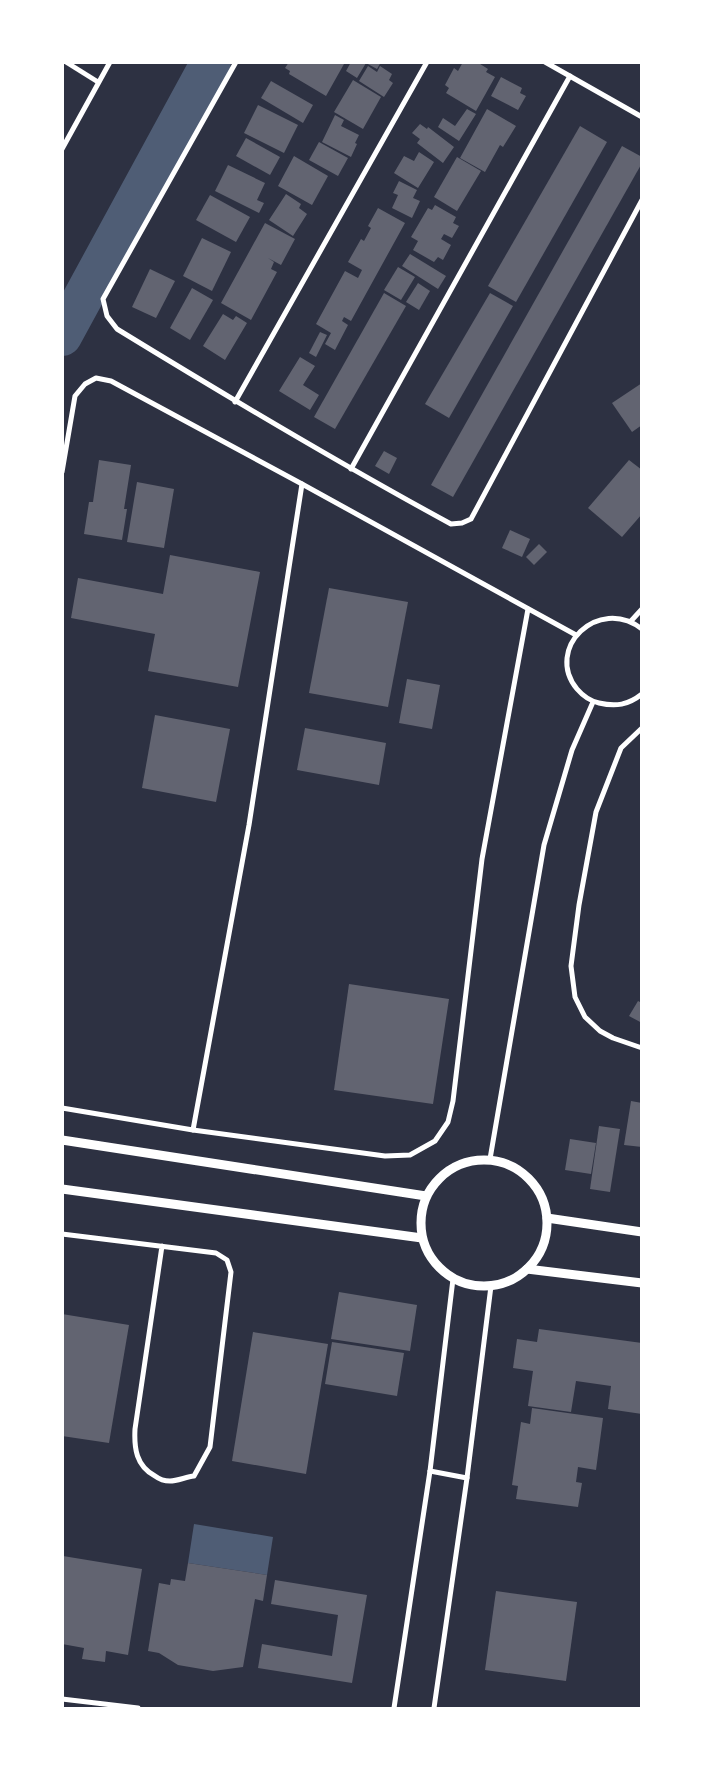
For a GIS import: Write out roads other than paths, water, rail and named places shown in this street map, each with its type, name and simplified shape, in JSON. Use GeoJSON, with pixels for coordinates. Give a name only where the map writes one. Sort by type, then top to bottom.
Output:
{"type":"FeatureCollection","features":[{"type":"Feature","properties":{"kind":"street"},"geometry":{"type":"LineString","coordinates":[[66,62],[98,82]]}},
{"type":"Feature","properties":{"kind":"street"},"geometry":{"type":"LineString","coordinates":[[62,149],[110,62]]}},
{"type":"Feature","properties":{"kind":"street"},"geometry":{"type":"LineString","coordinates":[[236,62],[103,299],[107,316],[117,329],[234,402],[451,524],[462,523],[471,519],[642,200]]}},
{"type":"Feature","properties":{"kind":"street"},"geometry":{"type":"LineString","coordinates":[[234,402],[428,62]]}},
{"type":"Feature","properties":{"kind":"street"},"geometry":{"type":"LineString","coordinates":[[545,62],[642,117]]}},
{"type":"Feature","properties":{"kind":"street"},"geometry":{"type":"LineString","coordinates":[[351,469],[570,76]]}},
{"type":"Feature","properties":{"kind":"street"},"geometry":{"type":"LineString","coordinates":[[62,472],[75,396],[85,384],[96,378],[110,381],[576,635]]}},
{"type":"Feature","properties":{"kind":"street"},"geometry":{"type":"LineString","coordinates":[[193,1130],[249,825],[302,484]]}},
{"type":"Feature","properties":{"kind":"street"},"geometry":{"type":"LineString","coordinates":[[62,1108],[193,1130],[385,1156],[410,1155],[434,1141],[448,1122],[453,1101],[482,859],[528,609]]}},
{"type":"Feature","properties":{"kind":"street"},"geometry":{"type":"LineString","coordinates":[[631,621],[642,609]]}},
{"type":"Feature","properties":{"kind":"street"},"geometry":{"type":"LineString","coordinates":[[642,629],[631,621],[611,617],[592,622],[576,635],[570,647],[567,660],[569,673],[574,685],[582,695],[593,702],[612,706],[632,702],[642,694]]}},
{"type":"Feature","properties":{"kind":"street"},"geometry":{"type":"LineString","coordinates":[[490,1159],[544,846],[572,750],[593,702]]}},
{"type":"Feature","properties":{"kind":"street"},"geometry":{"type":"LineString","coordinates":[[642,728],[621,748],[596,812],[579,905],[571,966],[575,997],[585,1017],[600,1031],[613,1038],[642,1048]]}},
{"type":"Feature","properties":{"kind":"street"},"geometry":{"type":"LineString","coordinates":[[62,1140],[426,1196]]}},
{"type":"Feature","properties":{"kind":"street"},"geometry":{"type":"LineString","coordinates":[[490,1159],[512,1165],[530,1178],[542,1196],[548,1218],[546,1237],[539,1254],[527,1269],[511,1280],[491,1286],[472,1286],[453,1279],[439,1268],[428,1254],[422,1238],[420,1217],[426,1196],[437,1180],[452,1167],[470,1160],[490,1159]]}},
{"type":"Feature","properties":{"kind":"street"},"geometry":{"type":"LineString","coordinates":[[62,1189],[422,1238]]}},
{"type":"Feature","properties":{"kind":"street"},"geometry":{"type":"LineString","coordinates":[[548,1218],[642,1232]]}},
{"type":"Feature","properties":{"kind":"street"},"geometry":{"type":"LineString","coordinates":[[62,1234],[162,1246],[216,1253],[227,1260],[231,1272],[210,1447],[194,1476],[170,1481],[160,1479],[147,1472],[138,1460],[134,1446],[162,1246]]}},
{"type":"Feature","properties":{"kind":"street"},"geometry":{"type":"LineString","coordinates":[[527,1269],[642,1283]]}},
{"type":"Feature","properties":{"kind":"street"},"geometry":{"type":"LineString","coordinates":[[394,1708],[430,1471],[453,1279]]}},
{"type":"Feature","properties":{"kind":"street"},"geometry":{"type":"LineString","coordinates":[[434,1708],[467,1478],[491,1286]]}},
{"type":"Feature","properties":{"kind":"street"},"geometry":{"type":"LineString","coordinates":[[430,1471],[467,1478]]}},
{"type":"Feature","properties":{"kind":"street"},"geometry":{"type":"LineString","coordinates":[[62,1699],[138,1708]]}},
{"type":"Feature","properties":{"kind":"water"},"geometry":{"type":"Polygon","coordinates":[[[194,1524],[273,1537],[267,1575],[188,1563],[194,1524]]]}},
{"type":"Feature","properties":{"kind":"waterway"},"geometry":{"type":"LineString","coordinates":[[62,336],[211,62]]}}]}
